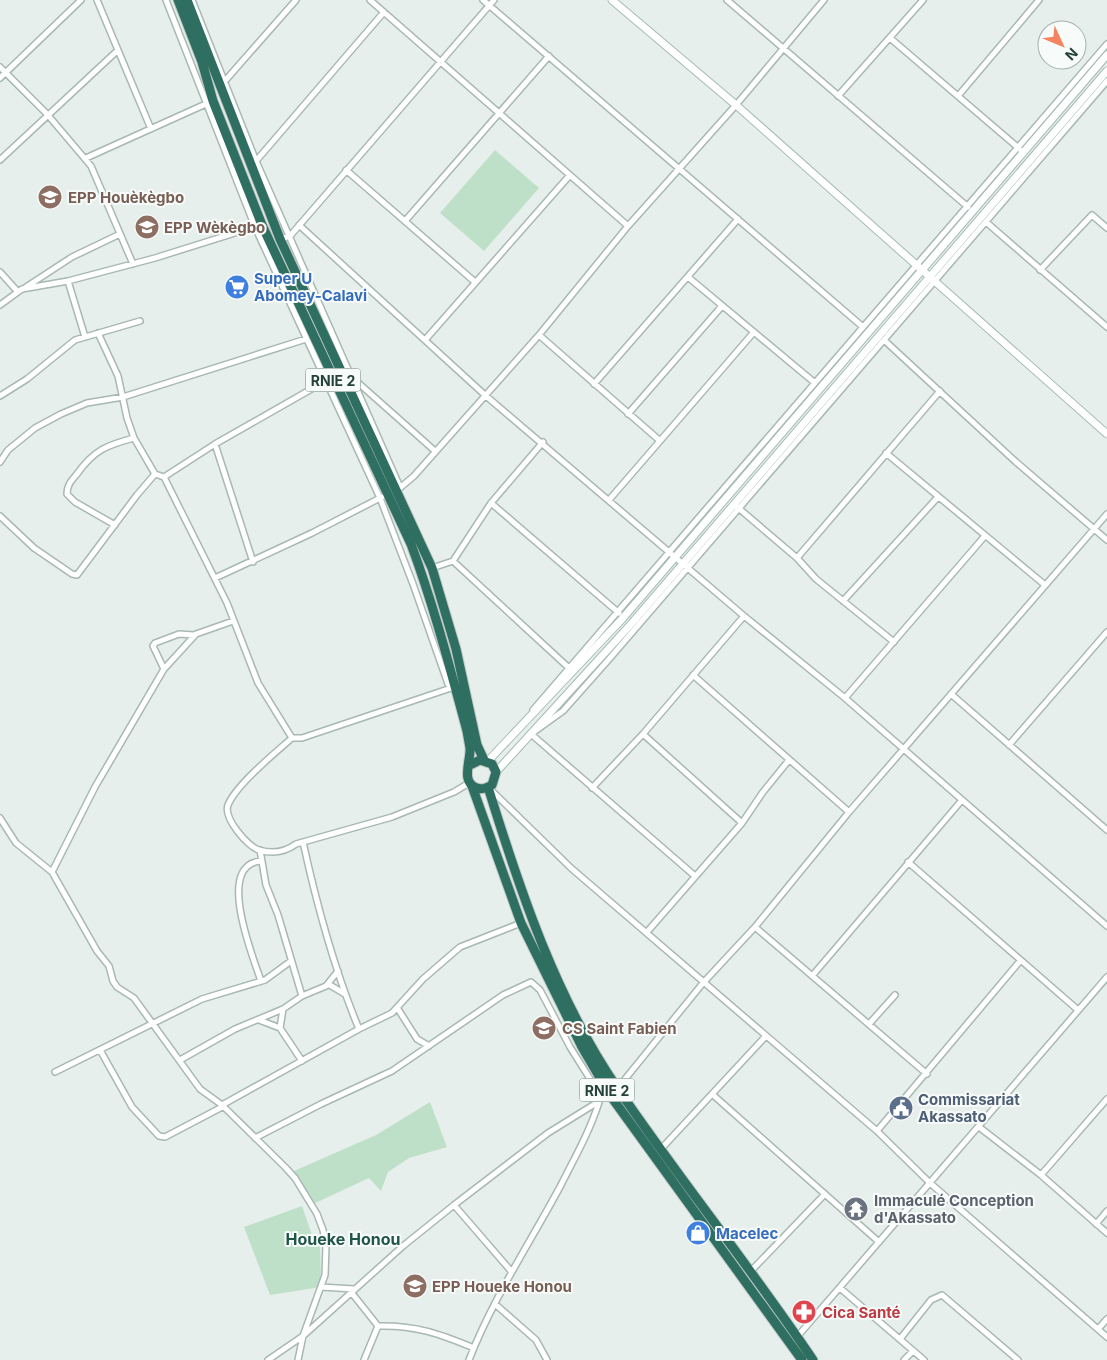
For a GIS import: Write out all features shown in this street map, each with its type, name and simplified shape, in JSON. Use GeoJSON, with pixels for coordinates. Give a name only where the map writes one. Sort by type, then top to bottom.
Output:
{"type":"FeatureCollection","features":[{"type":"Feature","properties":{"kind":"highway","name":"RNIE 2"},"geometry":{"type":"LineString","coordinates":[[178,0],[202,62],[210,102],[259,226],[328,379],[432,568],[456,649],[478,745],[486,761],[496,772]]}},
{"type":"Feature","properties":{"kind":"highway","name":"RNIE 2"},"geometry":{"type":"LineString","coordinates":[[192,2],[280,239],[391,492],[423,576],[440,626],[454,689],[470,747],[470,765],[467,771],[521,923],[570,1025],[607,1096],[802,1360]]}},
{"type":"Feature","properties":{"kind":"highway"},"geometry":{"type":"LineString","coordinates":[[470,765],[476,761],[486,761]]}},
{"type":"Feature","properties":{"kind":"highway"},"geometry":{"type":"LineString","coordinates":[[471,784],[483,789],[488,787],[494,781],[496,772]]}},
{"type":"Feature","properties":{"kind":"highway","name":"RNIE 2"},"geometry":{"type":"LineString","coordinates":[[488,787],[509,855],[548,958],[576,1017],[607,1096],[661,1149],[813,1360]]}},
{"type":"Feature","properties":{"kind":"main road"},"geometry":{"type":"LineString","coordinates":[[612,0],[736,105],[1107,434]]}},
{"type":"Feature","properties":{"kind":"main road"},"geometry":{"type":"LineString","coordinates":[[486,761],[522,726],[622,619],[674,554],[919,267],[1107,55]]}},
{"type":"Feature","properties":{"kind":"main road"},"geometry":{"type":"LineString","coordinates":[[496,772],[686,565],[932,279],[1107,71]]}},
{"type":"Feature","properties":{"kind":"street"},"geometry":{"type":"LineString","coordinates":[[0,78],[81,0]]}},
{"type":"Feature","properties":{"kind":"street"},"geometry":{"type":"LineString","coordinates":[[97,0],[150,129]]}},
{"type":"Feature","properties":{"kind":"street"},"geometry":{"type":"LineString","coordinates":[[86,158],[210,102],[166,0]]}},
{"type":"Feature","properties":{"kind":"street"},"geometry":{"type":"LineString","coordinates":[[296,0],[223,83],[353,378],[391,492]]}},
{"type":"Feature","properties":{"kind":"street"},"geometry":{"type":"LineString","coordinates":[[370,0],[628,226]]}},
{"type":"Feature","properties":{"kind":"street"},"geometry":{"type":"LineString","coordinates":[[483,0],[863,327]]}},
{"type":"Feature","properties":{"kind":"street"},"geometry":{"type":"LineString","coordinates":[[280,239],[290,236],[494,0]]}},
{"type":"Feature","properties":{"kind":"street"},"geometry":{"type":"LineString","coordinates":[[727,0],[970,208]]}},
{"type":"Feature","properties":{"kind":"street"},"geometry":{"type":"LineString","coordinates":[[215,578],[252,562],[391,492],[414,476],[538,336],[628,226],[736,105],[824,0]]}},
{"type":"Feature","properties":{"kind":"street"},"geometry":{"type":"LineString","coordinates":[[838,96],[924,0]]}},
{"type":"Feature","properties":{"kind":"street"},"geometry":{"type":"LineString","coordinates":[[958,96],[1038,0]]}},
{"type":"Feature","properties":{"kind":"street"},"geometry":{"type":"LineString","coordinates":[[256,161],[384,12]]}},
{"type":"Feature","properties":{"kind":"street"},"geometry":{"type":"LineString","coordinates":[[890,38],[1021,150],[1107,44]]}},
{"type":"Feature","properties":{"kind":"street"},"geometry":{"type":"LineString","coordinates":[[0,160],[117,50]]}},
{"type":"Feature","properties":{"kind":"street"},"geometry":{"type":"LineString","coordinates":[[405,221],[549,56]]}},
{"type":"Feature","properties":{"kind":"street"},"geometry":{"type":"LineString","coordinates":[[0,67],[47,114],[86,158],[133,264]]}},
{"type":"Feature","properties":{"kind":"street"},"geometry":{"type":"LineString","coordinates":[[894,642],[816,579],[797,558],[736,507],[884,340],[932,279],[986,222],[1107,81]]}},
{"type":"Feature","properties":{"kind":"street"},"geometry":{"type":"LineString","coordinates":[[346,170],[475,282]]}},
{"type":"Feature","properties":{"kind":"street"},"geometry":{"type":"LineString","coordinates":[[425,340],[570,174]]}},
{"type":"Feature","properties":{"kind":"street"},"geometry":{"type":"LineString","coordinates":[[1040,270],[1092,215],[1107,228]]}},
{"type":"Feature","properties":{"kind":"street"},"geometry":{"type":"LineString","coordinates":[[594,384],[738,219]]}},
{"type":"Feature","properties":{"kind":"street"},"geometry":{"type":"LineString","coordinates":[[986,222],[1107,327]]}},
{"type":"Feature","properties":{"kind":"street"},"geometry":{"type":"LineString","coordinates":[[20,291],[133,264],[195,247],[259,226],[306,339],[328,379],[216,444],[164,477]]}},
{"type":"Feature","properties":{"kind":"street"},"geometry":{"type":"LineString","coordinates":[[298,226],[486,396],[543,442],[744,616],[845,698],[1107,926]]}},
{"type":"Feature","properties":{"kind":"street"},"geometry":{"type":"LineString","coordinates":[[0,305],[72,257],[120,234]]}},
{"type":"Feature","properties":{"kind":"street"},"geometry":{"type":"LineString","coordinates":[[522,726],[539,701],[674,554],[863,327],[919,267]]}},
{"type":"Feature","properties":{"kind":"street"},"geometry":{"type":"LineString","coordinates":[[0,272],[20,291]]}},
{"type":"Feature","properties":{"kind":"street"},"geometry":{"type":"LineString","coordinates":[[688,277],[816,383]]}},
{"type":"Feature","properties":{"kind":"street"},"geometry":{"type":"LineString","coordinates":[[68,281],[85,337]]}},
{"type":"Feature","properties":{"kind":"street"},"geometry":{"type":"LineString","coordinates":[[628,414],[722,306]]}},
{"type":"Feature","properties":{"kind":"street"},"geometry":{"type":"LineString","coordinates":[[0,396],[26,379],[66,346],[85,337],[140,321]]}},
{"type":"Feature","properties":{"kind":"street"},"geometry":{"type":"LineString","coordinates":[[609,500],[754,332]]}},
{"type":"Feature","properties":{"kind":"street"},"geometry":{"type":"LineString","coordinates":[[98,334],[118,376],[127,418],[134,438],[155,474],[164,477],[227,602],[265,698],[292,738]]}},
{"type":"Feature","properties":{"kind":"street"},"geometry":{"type":"LineString","coordinates":[[538,336],[659,440]]}},
{"type":"Feature","properties":{"kind":"street"},"geometry":{"type":"LineString","coordinates":[[0,462],[8,450],[35,428],[87,403],[123,397],[306,339]]}},
{"type":"Feature","properties":{"kind":"street"},"geometry":{"type":"LineString","coordinates":[[884,340],[1016,462],[1107,540]]}},
{"type":"Feature","properties":{"kind":"street"},"geometry":{"type":"LineString","coordinates":[[353,378],[434,452]]}},
{"type":"Feature","properties":{"kind":"street"},"geometry":{"type":"LineString","coordinates":[[797,558],[940,391]]}},
{"type":"Feature","properties":{"kind":"street"},"geometry":{"type":"LineString","coordinates":[[115,525],[75,502],[67,494],[67,486],[94,453],[108,445],[134,438]]}},
{"type":"Feature","properties":{"kind":"street"},"geometry":{"type":"LineString","coordinates":[[432,568],[453,561],[491,503],[543,442]]}},
{"type":"Feature","properties":{"kind":"street"},"geometry":{"type":"LineString","coordinates":[[216,444],[252,562]]}},
{"type":"Feature","properties":{"kind":"street"},"geometry":{"type":"LineString","coordinates":[[886,453],[984,537],[1045,585]]}},
{"type":"Feature","properties":{"kind":"street"},"geometry":{"type":"LineString","coordinates":[[0,516],[34,548],[74,575],[87,562],[155,474]]}},
{"type":"Feature","properties":{"kind":"street"},"geometry":{"type":"LineString","coordinates":[[843,601],[938,497]]}},
{"type":"Feature","properties":{"kind":"street"},"geometry":{"type":"LineString","coordinates":[[491,503],[619,613]]}},
{"type":"Feature","properties":{"kind":"street"},"geometry":{"type":"LineString","coordinates":[[469,1360],[512,1271],[540,1224],[607,1096],[703,983],[755,926],[849,812],[1107,514]]}},
{"type":"Feature","properties":{"kind":"street"},"geometry":{"type":"LineString","coordinates":[[845,698],[984,537]]}},
{"type":"Feature","properties":{"kind":"street"},"geometry":{"type":"LineString","coordinates":[[453,561],[570,668]]}},
{"type":"Feature","properties":{"kind":"street"},"geometry":{"type":"LineString","coordinates":[[592,788],[643,734],[744,616]]}},
{"type":"Feature","properties":{"kind":"street"},"geometry":{"type":"LineString","coordinates":[[52,872],[96,787],[164,669],[194,636],[233,621]]}},
{"type":"Feature","properties":{"kind":"street"},"geometry":{"type":"LineString","coordinates":[[164,669],[153,646],[155,643],[179,634],[194,636]]}},
{"type":"Feature","properties":{"kind":"street"},"geometry":{"type":"LineString","coordinates":[[1009,745],[1106,635]]}},
{"type":"Feature","properties":{"kind":"street"},"geometry":{"type":"LineString","coordinates":[[693,675],[849,812]]}},
{"type":"Feature","properties":{"kind":"street"},"geometry":{"type":"LineString","coordinates":[[454,689],[302,738],[292,738],[250,778],[228,805],[227,811],[234,826],[247,842],[260,850],[283,851],[303,842],[392,817],[471,784]]}},
{"type":"Feature","properties":{"kind":"street"},"geometry":{"type":"LineString","coordinates":[[952,694],[1107,830]]}},
{"type":"Feature","properties":{"kind":"street"},"geometry":{"type":"LineString","coordinates":[[531,734],[695,876]]}},
{"type":"Feature","properties":{"kind":"street"},"geometry":{"type":"LineString","coordinates":[[643,734],[742,823]]}},
{"type":"Feature","properties":{"kind":"street"},"geometry":{"type":"LineString","coordinates":[[647,932],[742,823],[763,792],[789,760]]}},
{"type":"Feature","properties":{"kind":"street"},"geometry":{"type":"LineString","coordinates":[[488,787],[571,868],[877,1131],[930,1183],[1107,1337]]}},
{"type":"Feature","properties":{"kind":"street"},"geometry":{"type":"LineString","coordinates":[[812,976],[962,800]]}},
{"type":"Feature","properties":{"kind":"street"},"geometry":{"type":"LineString","coordinates":[[0,818],[16,844],[52,872],[98,952],[109,966],[113,981],[117,987],[134,998],[200,1089],[223,1105],[295,1178],[317,1214],[323,1230],[326,1260],[322,1287],[302,1336],[298,1360]]}},
{"type":"Feature","properties":{"kind":"street"},"geometry":{"type":"LineString","coordinates":[[303,842],[314,896],[345,994],[360,1029]]}},
{"type":"Feature","properties":{"kind":"street"},"geometry":{"type":"LineString","coordinates":[[260,850],[261,861],[302,996]]}},
{"type":"Feature","properties":{"kind":"street"},"geometry":{"type":"LineString","coordinates":[[261,861],[253,862],[246,868],[238,882],[237,890],[241,912],[261,981]]}},
{"type":"Feature","properties":{"kind":"street"},"geometry":{"type":"LineString","coordinates":[[908,862],[1078,1010]]}},
{"type":"Feature","properties":{"kind":"street"},"geometry":{"type":"LineString","coordinates":[[100,1050],[132,1107],[159,1136],[165,1137],[398,1009],[423,980],[460,947],[521,923]]}},
{"type":"Feature","properties":{"kind":"street"},"geometry":{"type":"LineString","coordinates":[[755,926],[927,1074]]}},
{"type":"Feature","properties":{"kind":"street"},"geometry":{"type":"LineString","coordinates":[[55,1072],[202,999],[275,975],[291,961]]}},
{"type":"Feature","properties":{"kind":"street"},"geometry":{"type":"LineString","coordinates":[[877,1131],[927,1074],[989,995],[1020,961]]}},
{"type":"Feature","properties":{"kind":"street"},"geometry":{"type":"LineString","coordinates":[[180,1060],[235,1029],[283,1009],[302,996],[328,984],[338,971]]}},
{"type":"Feature","properties":{"kind":"street"},"geometry":{"type":"LineString","coordinates":[[797,1337],[1107,977]]}},
{"type":"Feature","properties":{"kind":"street"},"geometry":{"type":"LineString","coordinates":[[255,1138],[321,1104],[382,1077],[504,995],[531,982],[540,990],[574,1054],[607,1096]]}},
{"type":"Feature","properties":{"kind":"street"},"geometry":{"type":"LineString","coordinates":[[328,984],[345,994]]}},
{"type":"Feature","properties":{"kind":"street"},"geometry":{"type":"LineString","coordinates":[[869,1024],[895,995]]}},
{"type":"Feature","properties":{"kind":"street"},"geometry":{"type":"LineString","coordinates":[[280,1028],[283,1009]]}},
{"type":"Feature","properties":{"kind":"street"},"geometry":{"type":"LineString","coordinates":[[398,1009],[417,1039],[429,1046]]}},
{"type":"Feature","properties":{"kind":"street"},"geometry":{"type":"LineString","coordinates":[[259,1020],[280,1028],[302,1061]]}},
{"type":"Feature","properties":{"kind":"street"},"geometry":{"type":"LineString","coordinates":[[661,1149],[765,1036]]}},
{"type":"Feature","properties":{"kind":"street"},"geometry":{"type":"LineString","coordinates":[[712,1094],[880,1242]]}},
{"type":"Feature","properties":{"kind":"street"},"geometry":{"type":"LineString","coordinates":[[268,1360],[302,1336],[353,1290],[454,1205],[548,1133],[607,1096]]}},
{"type":"Feature","properties":{"kind":"street"},"geometry":{"type":"LineString","coordinates":[[1041,1175],[1107,1098]]}},
{"type":"Feature","properties":{"kind":"street"},"geometry":{"type":"LineString","coordinates":[[979,1127],[1041,1175],[1107,1233]]}},
{"type":"Feature","properties":{"kind":"street"},"geometry":{"type":"LineString","coordinates":[[750,1272],[826,1194]]}},
{"type":"Feature","properties":{"kind":"street"},"geometry":{"type":"LineString","coordinates":[[454,1205],[512,1271]]}},
{"type":"Feature","properties":{"kind":"street"},"geometry":{"type":"LineString","coordinates":[[1096,1224],[1107,1212]]}},
{"type":"Feature","properties":{"kind":"street"},"geometry":{"type":"LineString","coordinates":[[322,1287],[353,1290],[378,1326]]}},
{"type":"Feature","properties":{"kind":"street"},"geometry":{"type":"LineString","coordinates":[[840,1288],[924,1360]]}},
{"type":"Feature","properties":{"kind":"street"},"geometry":{"type":"LineString","coordinates":[[900,1339],[931,1300],[942,1295],[1018,1360]]}},
{"type":"Feature","properties":{"kind":"street"},"geometry":{"type":"LineString","coordinates":[[495,1304],[536,1340],[547,1360]]}},
{"type":"Feature","properties":{"kind":"street"},"geometry":{"type":"LineString","coordinates":[[1098,1329],[1107,1319]]}},
{"type":"Feature","properties":{"kind":"street"},"geometry":{"type":"LineString","coordinates":[[378,1326],[402,1325],[428,1330],[474,1348]]}},
{"type":"Feature","properties":{"kind":"street"},"geometry":{"type":"LineString","coordinates":[[364,1360],[378,1326]]}},
{"type":"Feature","properties":{"kind":"street"},"geometry":{"type":"LineString","coordinates":[[904,1360],[914,1351]]}},
{"type":"Feature","properties":{"kind":"green space"},"geometry":{"type":"Polygon","coordinates":[[[495,150],[539,188],[484,251],[440,213],[495,150]]]}},
{"type":"Feature","properties":{"kind":"green space"},"geometry":{"type":"Polygon","coordinates":[[[430,1102],[447,1147],[409,1158],[388,1172],[381,1191],[369,1178],[311,1205],[294,1171],[376,1135],[430,1102]]]}},
{"type":"Feature","properties":{"kind":"green space"},"geometry":{"type":"Polygon","coordinates":[[[302,1206],[314,1241],[320,1242],[321,1287],[270,1295],[244,1227],[302,1206]]]}},
{"type":"Feature","properties":{"kind":"place","name":"EPP Houèkègbo"},"geometry":{"type":"Point","coordinates":[50,197]}},
{"type":"Feature","properties":{"kind":"place","name":"EPP Wèkègbo"},"geometry":{"type":"Point","coordinates":[147,227]}},
{"type":"Feature","properties":{"kind":"place","name":"Super U Abomey-Calavi"},"geometry":{"type":"Point","coordinates":[237,287]}},
{"type":"Feature","properties":{"kind":"place","name":"CS Saint Fabien"},"geometry":{"type":"Point","coordinates":[544,1028]}},
{"type":"Feature","properties":{"kind":"place","name":"Commissariat Akassato"},"geometry":{"type":"Point","coordinates":[901,1108]}},
{"type":"Feature","properties":{"kind":"place","name":"Immaculé Conception d'Akassato"},"geometry":{"type":"Point","coordinates":[856,1209]}},
{"type":"Feature","properties":{"kind":"place","name":"Macelec"},"geometry":{"type":"Point","coordinates":[698,1233]}},
{"type":"Feature","properties":{"kind":"place","name":"EPP Houeke Honou"},"geometry":{"type":"Point","coordinates":[415,1286]}},
{"type":"Feature","properties":{"kind":"place","name":"Cica Santé"},"geometry":{"type":"Point","coordinates":[804,1312]}},
{"type":"Feature","properties":{"kind":"district","name":"Houeke Honou"},"geometry":{"type":"Point","coordinates":[343,1239]}}]}
